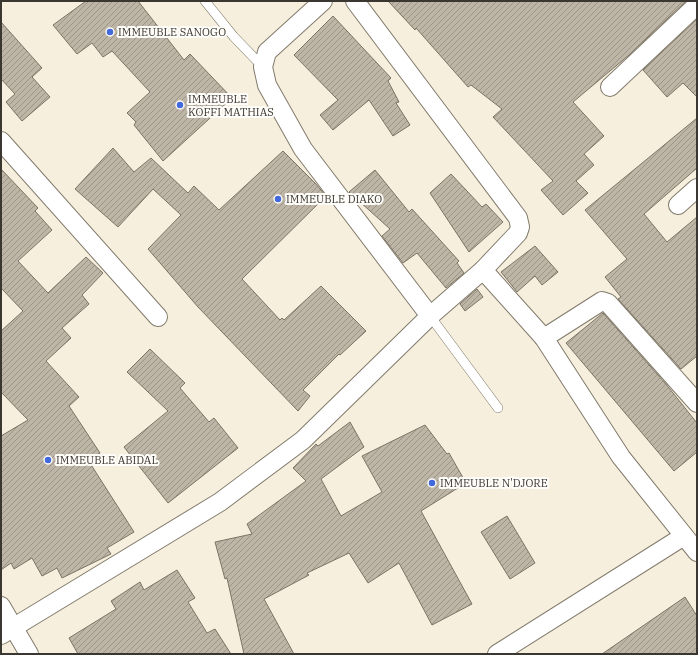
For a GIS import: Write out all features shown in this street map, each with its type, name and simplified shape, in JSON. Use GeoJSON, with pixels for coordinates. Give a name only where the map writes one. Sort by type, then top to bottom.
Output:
{"type":"FeatureCollection","features":[{"type":"Feature","properties":{"kind":"street"},"geometry":{"type":"LineString","coordinates":[[323,1],[267,52],[263,67],[267,85],[303,149],[430,316]]}},
{"type":"Feature","properties":{"kind":"street"},"geometry":{"type":"LineString","coordinates":[[7,631],[226,497],[302,440],[430,316],[483,270],[518,233],[520,226],[518,218],[355,1]]}},
{"type":"Feature","properties":{"kind":"street"},"geometry":{"type":"LineString","coordinates":[[610,87],[697,5]]}},
{"type":"Feature","properties":{"kind":"street"},"geometry":{"type":"LineString","coordinates":[[1,141],[158,317]]}},
{"type":"Feature","properties":{"kind":"street"},"geometry":{"type":"LineString","coordinates":[[678,205],[697,188]]}},
{"type":"Feature","properties":{"kind":"street"},"geometry":{"type":"LineString","coordinates":[[483,270],[544,338],[621,457],[697,552]]}},
{"type":"Feature","properties":{"kind":"street"},"geometry":{"type":"LineString","coordinates":[[544,338],[602,301],[608,303],[697,403]]}},
{"type":"Feature","properties":{"kind":"street"},"geometry":{"type":"LineString","coordinates":[[496,654],[684,536]]}},
{"type":"Feature","properties":{"kind":"street"},"geometry":{"type":"LineString","coordinates":[[1,606],[7,631],[29,654]]}},
{"type":"Feature","properties":{"kind":"lane"},"geometry":{"type":"LineString","coordinates":[[205,1],[234,37],[263,67]]}},
{"type":"Feature","properties":{"kind":"lane"},"geometry":{"type":"LineString","coordinates":[[430,316],[498,408]]}},
{"type":"Feature","properties":{"kind":"building"},"geometry":{"type":"Polygon","coordinates":[[[86,1],[138,1],[184,60],[190,54],[232,98],[163,161],[134,125],[136,122],[127,113],[150,92],[112,51],[103,57],[92,43],[77,54],[53,25],[86,1]]]}},
{"type":"Feature","properties":{"kind":"building"},"geometry":{"type":"Polygon","coordinates":[[[388,1],[686,1],[629,55],[573,102],[604,136],[584,154],[594,165],[576,181],[588,193],[563,215],[541,190],[553,181],[493,117],[502,109],[471,85],[468,87],[416,28],[415,30],[388,1]]]}},
{"type":"Feature","properties":{"kind":"building"},"geometry":{"type":"Polygon","coordinates":[[[333,16],[391,78],[388,81],[399,102],[396,103],[410,125],[393,136],[369,100],[333,130],[320,115],[338,100],[294,55],[333,16]]]}},
{"type":"Feature","properties":{"kind":"building"},"geometry":{"type":"Polygon","coordinates":[[[697,19],[697,97],[683,83],[667,97],[643,70],[697,19]]]}},
{"type":"Feature","properties":{"kind":"building"},"geometry":{"type":"Polygon","coordinates":[[[1,22],[42,68],[32,77],[50,97],[22,121],[6,102],[15,94],[1,79],[1,22]]]}},
{"type":"Feature","properties":{"kind":"building"},"geometry":{"type":"Polygon","coordinates":[[[697,118],[697,168],[644,214],[667,242],[697,217],[697,356],[681,369],[618,299],[621,297],[605,277],[627,259],[585,210],[697,118]]]}},
{"type":"Feature","properties":{"kind":"building"},"geometry":{"type":"Polygon","coordinates":[[[113,148],[134,172],[151,158],[188,193],[194,186],[219,210],[283,151],[326,196],[242,279],[280,320],[282,318],[284,320],[321,286],[366,331],[340,355],[339,354],[303,390],[310,396],[298,411],[198,307],[148,249],[181,215],[153,189],[118,227],[75,189],[113,148]]]}},
{"type":"Feature","properties":{"kind":"building"},"geometry":{"type":"Polygon","coordinates":[[[1,169],[38,208],[35,211],[52,230],[18,261],[48,293],[86,257],[103,273],[82,295],[89,304],[62,328],[71,338],[46,361],[79,397],[69,406],[100,453],[88,460],[134,532],[107,548],[111,554],[62,578],[57,568],[42,576],[32,558],[14,569],[11,563],[1,570],[1,436],[28,420],[1,392],[1,331],[23,311],[1,288],[1,169]]]}},
{"type":"Feature","properties":{"kind":"building"},"geometry":{"type":"Polygon","coordinates":[[[375,170],[409,212],[412,209],[459,261],[457,263],[464,273],[446,288],[417,253],[403,263],[382,236],[390,229],[349,192],[375,170]]]}},
{"type":"Feature","properties":{"kind":"building"},"geometry":{"type":"Polygon","coordinates":[[[451,174],[482,207],[486,204],[503,222],[469,252],[430,193],[451,174]]]}},
{"type":"Feature","properties":{"kind":"building"},"geometry":{"type":"Polygon","coordinates":[[[535,246],[558,272],[542,285],[535,276],[517,292],[501,272],[535,246]]]}},
{"type":"Feature","properties":{"kind":"building"},"geometry":{"type":"Polygon","coordinates":[[[477,289],[483,297],[465,311],[460,304],[477,289]]]}},
{"type":"Feature","properties":{"kind":"building"},"geometry":{"type":"Polygon","coordinates":[[[603,313],[665,383],[697,423],[697,452],[674,471],[566,343],[603,313]]]}},
{"type":"Feature","properties":{"kind":"building"},"geometry":{"type":"Polygon","coordinates":[[[150,349],[185,383],[180,388],[209,422],[214,418],[238,448],[168,503],[124,447],[168,411],[127,372],[150,349]]]}},
{"type":"Feature","properties":{"kind":"building"},"geometry":{"type":"Polygon","coordinates":[[[350,422],[364,447],[321,479],[341,516],[382,492],[362,456],[425,425],[447,454],[449,453],[466,483],[421,511],[472,604],[432,625],[399,563],[368,583],[349,553],[307,573],[309,575],[264,599],[294,654],[244,654],[227,578],[225,579],[215,542],[252,534],[247,524],[306,481],[293,468],[316,444],[318,446],[350,422]]]}},
{"type":"Feature","properties":{"kind":"building"},"geometry":{"type":"Polygon","coordinates":[[[507,516],[535,563],[510,579],[481,532],[507,516]]]}},
{"type":"Feature","properties":{"kind":"building"},"geometry":{"type":"Polygon","coordinates":[[[177,570],[195,598],[188,602],[207,633],[215,629],[231,654],[78,654],[69,638],[116,609],[111,601],[140,582],[144,590],[177,570]]]}},
{"type":"Feature","properties":{"kind":"building"},"geometry":{"type":"Polygon","coordinates":[[[685,597],[697,616],[697,654],[602,654],[685,597]]]}},
{"type":"Feature","properties":{"kind":"place","name":"IMMEUBLE SANOGO"},"geometry":{"type":"Point","coordinates":[110,32]}},
{"type":"Feature","properties":{"kind":"place","name":"IMMEUBLE KOFFI MATHIAS"},"geometry":{"type":"Point","coordinates":[180,105]}},
{"type":"Feature","properties":{"kind":"place","name":"IMMEUBLE DIAKO"},"geometry":{"type":"Point","coordinates":[278,199]}},
{"type":"Feature","properties":{"kind":"place","name":"IMMEUBLE ABIDAL"},"geometry":{"type":"Point","coordinates":[48,460]}},
{"type":"Feature","properties":{"kind":"place","name":"IMMEUBLE N'DJORE"},"geometry":{"type":"Point","coordinates":[432,483]}}]}
